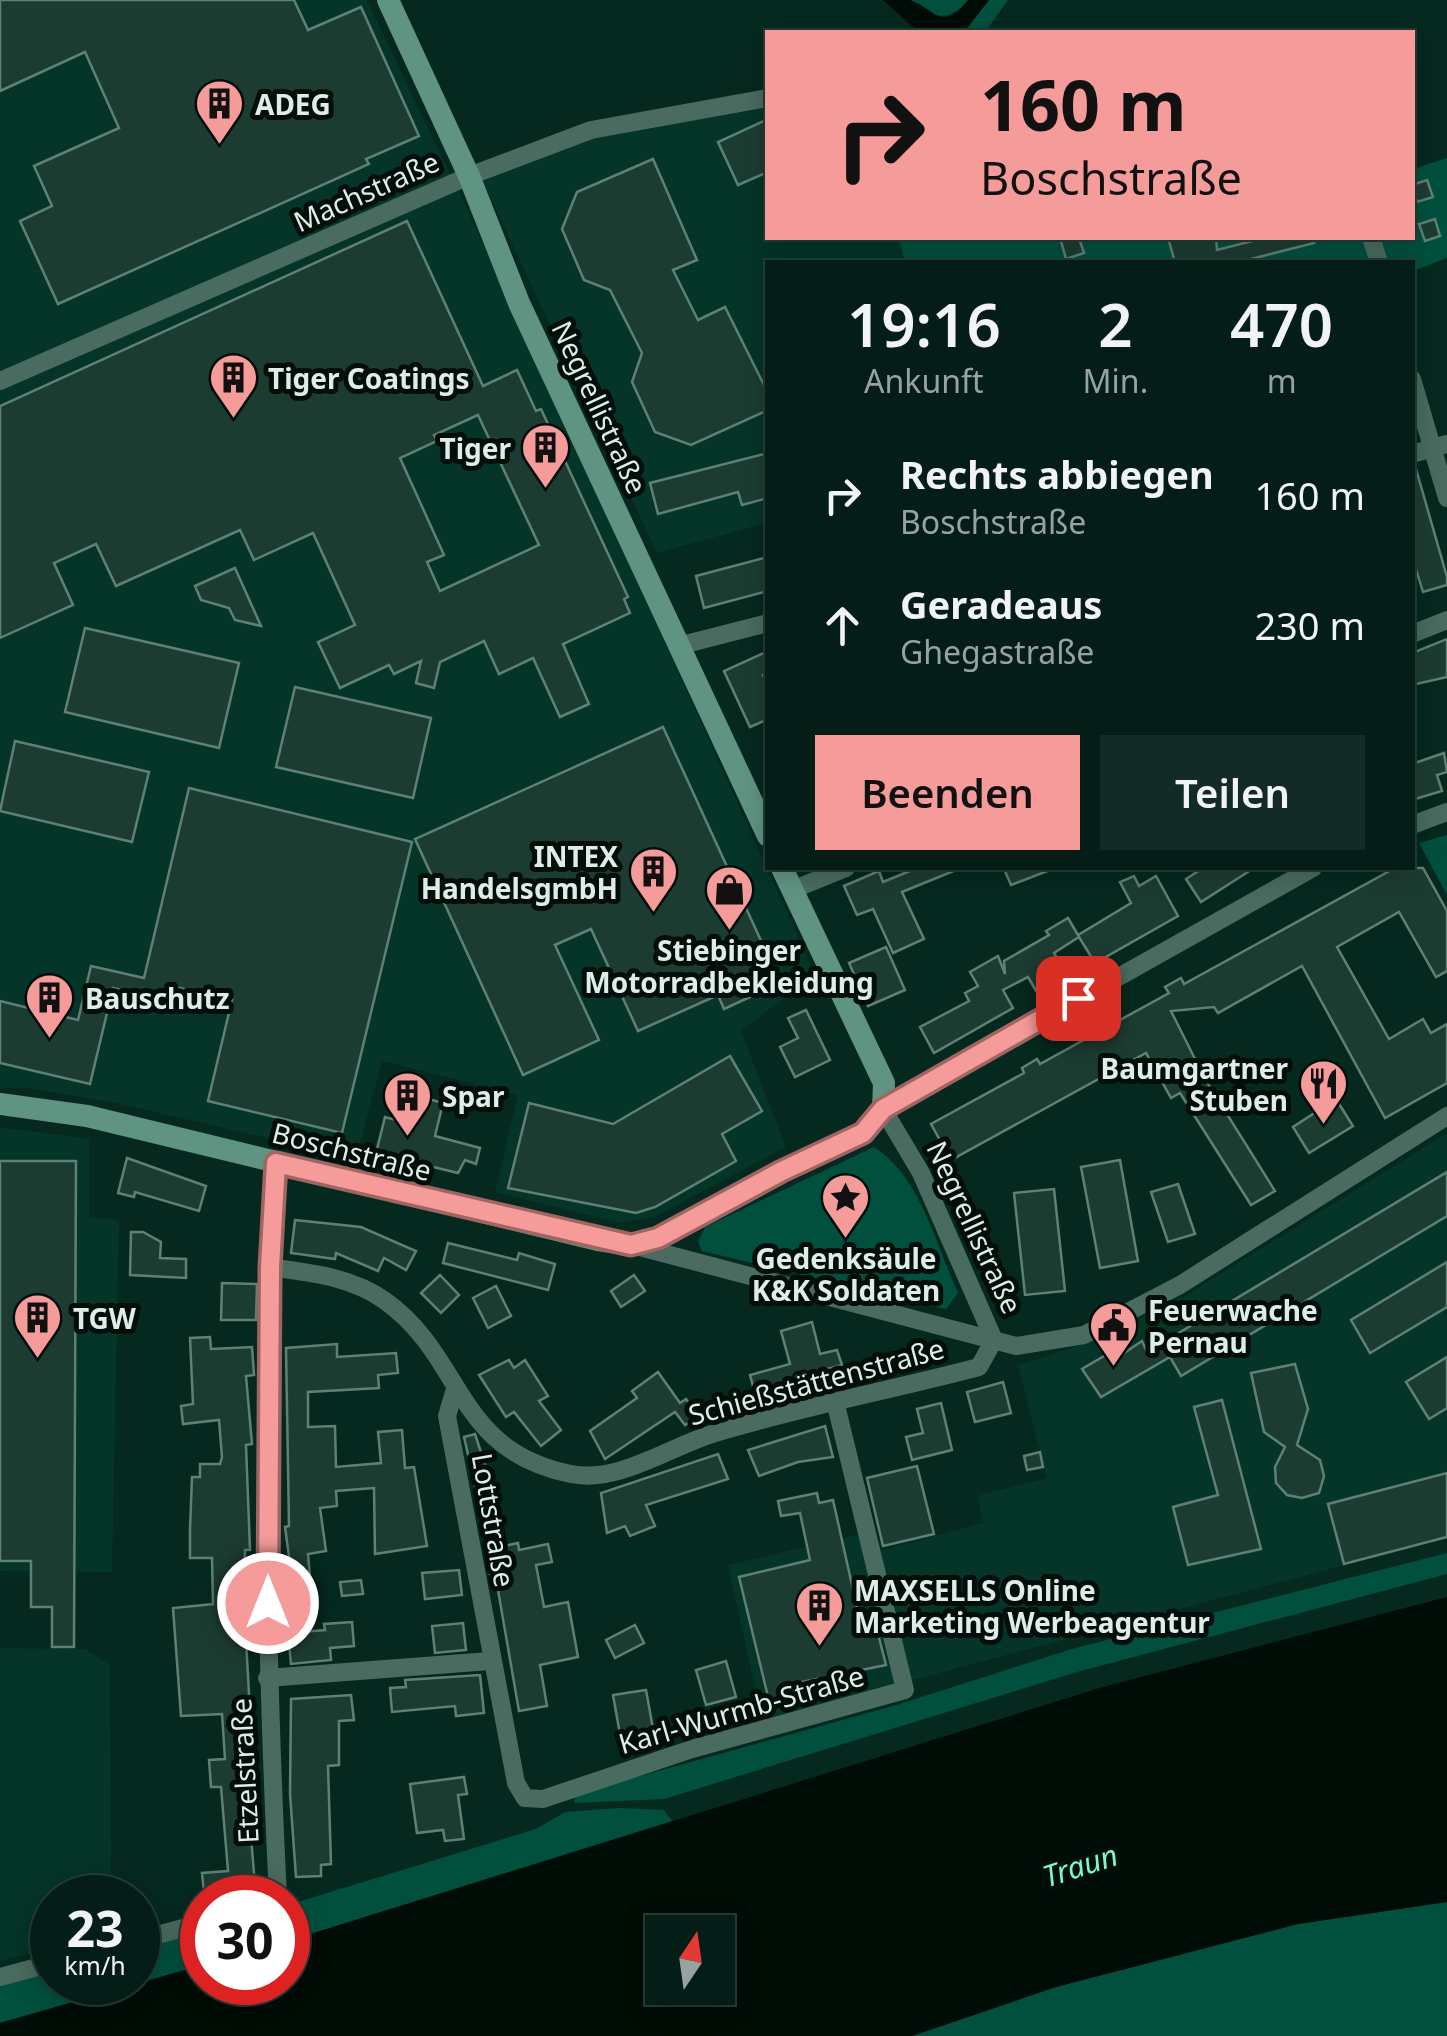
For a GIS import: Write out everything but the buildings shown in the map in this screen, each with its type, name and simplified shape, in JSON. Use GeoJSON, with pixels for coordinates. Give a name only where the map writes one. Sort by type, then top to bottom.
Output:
{"type":"FeatureCollection","features":[{"type":"Feature","properties":{"kind":"main road","name":"Negrellistraße"},"geometry":{"type":"LineString","coordinates":[[388,0],[469,176],[519,303],[765,830]]}},
{"type":"Feature","properties":{"kind":"main road","name":"Negrellistraße"},"geometry":{"type":"LineString","coordinates":[[783,870],[884,1083],[883,1109]]}},
{"type":"Feature","properties":{"kind":"main road","name":"Boschstraße"},"geometry":{"type":"LineString","coordinates":[[0,1104],[87,1116],[631,1245]]}},
{"type":"Feature","properties":{"kind":"main road"},"geometry":{"type":"LineString","coordinates":[[631,1245],[658,1238],[782,1171],[863,1133],[883,1109]]}},
{"type":"Feature","properties":{"kind":"street","name":"Machstraße"},"geometry":{"type":"LineString","coordinates":[[0,381],[469,176],[591,130],[765,99]]}},
{"type":"Feature","properties":{"kind":"street"},"geometry":{"type":"LineString","coordinates":[[1415,385],[1440,447],[1447,498]]}},
{"type":"Feature","properties":{"kind":"street"},"geometry":{"type":"LineString","coordinates":[[1415,453],[1440,447]]}},
{"type":"Feature","properties":{"kind":"street"},"geometry":{"type":"LineString","coordinates":[[1415,633],[1447,620]]}},
{"type":"Feature","properties":{"kind":"street"},"geometry":{"type":"LineString","coordinates":[[678,646],[765,624]]}},
{"type":"Feature","properties":{"kind":"street"},"geometry":{"type":"LineString","coordinates":[[1415,824],[1447,812]]}},
{"type":"Feature","properties":{"kind":"street"},"geometry":{"type":"LineString","coordinates":[[792,890],[841,870]]}},
{"type":"Feature","properties":{"kind":"street"},"geometry":{"type":"LineString","coordinates":[[883,1109],[1309,870]]}},
{"type":"Feature","properties":{"kind":"street","name":"Negrellistraße"},"geometry":{"type":"LineString","coordinates":[[883,1109],[921,1172],[994,1340]]}},
{"type":"Feature","properties":{"kind":"street"},"geometry":{"type":"LineString","coordinates":[[994,1340],[1016,1346],[1084,1335],[1180,1285],[1447,1116]]}},
{"type":"Feature","properties":{"kind":"street","name":"Etzelstraße"},"geometry":{"type":"LineString","coordinates":[[276,1163],[270,1267],[268,1678],[277,1875]]}},
{"type":"Feature","properties":{"kind":"street","name":"Boschstraße"},"geometry":{"type":"LineString","coordinates":[[631,1245],[994,1340]]}},
{"type":"Feature","properties":{"kind":"street","name":"Schießstättenstraße"},"geometry":{"type":"LineString","coordinates":[[270,1267],[338,1276],[383,1300],[422,1333],[476,1422],[513,1454],[575,1475],[603,1475],[716,1433],[980,1366],[994,1340]]}},
{"type":"Feature","properties":{"kind":"street","name":"Lottstraße"},"geometry":{"type":"LineString","coordinates":[[455,1389],[448,1416],[490,1661],[516,1783],[526,1798],[543,1799]]}},
{"type":"Feature","properties":{"kind":"street","name":"Karl-Wurmb-Straße"},"geometry":{"type":"LineString","coordinates":[[543,1799],[692,1750],[905,1690],[836,1405]]}},
{"type":"Feature","properties":{"kind":"street"},"geometry":{"type":"LineString","coordinates":[[268,1678],[490,1661]]}},
{"type":"Feature","properties":{"kind":"street"},"geometry":{"type":"LineString","coordinates":[[0,1977],[30,1969]]}},
{"type":"Feature","properties":{"kind":"shaded area"},"geometry":{"type":"Polygon","coordinates":[[[0,0],[367,0],[481,239],[815,974],[741,1031],[786,1147],[655,1217],[621,1223],[495,1192],[518,1095],[382,1061],[356,1159],[125,1105],[30,1088],[0,1088],[0,0]]]}},
{"type":"Feature","properties":{"kind":"shaded area"},"geometry":{"type":"Polygon","coordinates":[[[910,0],[968,0],[954,13],[940,16],[910,0]]]}},
{"type":"Feature","properties":{"kind":"shaded area"},"geometry":{"type":"Polygon","coordinates":[[[989,0],[1008,0],[986,30],[966,30],[989,0]]]}},
{"type":"Feature","properties":{"kind":"shaded area"},"geometry":{"type":"Polygon","coordinates":[[[765,103],[765,240],[900,240],[904,260],[765,260],[765,524],[657,553],[482,180],[606,134],[765,103]]]}},
{"type":"Feature","properties":{"kind":"shaded area"},"geometry":{"type":"Polygon","coordinates":[[[1447,158],[1447,258],[1415,270],[1415,260],[904,260],[900,240],[1415,240],[1415,168],[1447,158]]]}},
{"type":"Feature","properties":{"kind":"shaded area"},"geometry":{"type":"Polygon","coordinates":[[[1447,835],[1447,895],[1419,843],[1447,835]]]}},
{"type":"Feature","properties":{"kind":"shaded area","name":"TGW"},"geometry":{"type":"Polygon","coordinates":[[[0,1127],[89,1139],[89,1216],[119,1221],[112,1572],[0,1571],[0,1127]]]}},
{"type":"Feature","properties":{"kind":"shaded area"},"geometry":{"type":"Polygon","coordinates":[[[1447,1133],[1447,1538],[762,1720],[728,1565],[855,1535],[880,1551],[983,1523],[977,1496],[1047,1478],[1018,1365],[1090,1342],[1188,1294],[1447,1133]]]}},
{"type":"Feature","properties":{"kind":"shaded area"},"geometry":{"type":"Polygon","coordinates":[[[874,1147],[904,1176],[925,1213],[958,1293],[946,1309],[702,1251],[698,1242],[705,1227],[874,1147]]]}},
{"type":"Feature","properties":{"kind":"shaded area"},"geometry":{"type":"Polygon","coordinates":[[[1447,1553],[1447,1574],[1077,1672],[664,1799],[574,1803],[575,1794],[893,1706],[1072,1649],[1447,1553]]]}},
{"type":"Feature","properties":{"kind":"shaded area"},"geometry":{"type":"Polygon","coordinates":[[[0,1648],[85,1649],[110,1665],[111,1875],[30,1875],[30,1954],[0,1961],[0,1648]]]}},
{"type":"Feature","properties":{"kind":"shaded area"},"geometry":{"type":"Polygon","coordinates":[[[664,1810],[672,1821],[310,1934],[310,1898],[536,1829],[565,1812],[664,1810]]]}},
{"type":"Feature","properties":{"kind":"shaded area"},"geometry":{"type":"Polygon","coordinates":[[[1447,1902],[1447,2036],[912,2036],[1056,1987],[1298,1924],[1447,1902]]]}},
{"type":"Feature","properties":{"kind":"shaded area"},"geometry":{"type":"Polygon","coordinates":[[[180,1934],[180,1971],[160,1977],[160,1939],[180,1934]]]}},
{"type":"Feature","properties":{"kind":"shaded area"},"geometry":{"type":"Polygon","coordinates":[[[30,1974],[30,2005],[63,2005],[0,2023],[0,1982],[30,1974]]]}},
{"type":"Feature","properties":{"kind":"water"},"geometry":{"type":"Polygon","coordinates":[[[883,0],[910,0],[945,17],[968,0],[989,0],[966,30],[917,30],[883,0]]]}},
{"type":"Feature","properties":{"kind":"water","name":"Traun"},"geometry":{"type":"Polygon","coordinates":[[[1447,1597],[1447,1902],[1298,1924],[1056,1987],[912,2036],[0,2036],[0,2023],[63,2005],[160,2005],[160,1977],[180,1971],[180,2005],[310,2005],[310,1934],[1103,1687],[1447,1597]]]}},
{"type":"Feature","properties":{"kind":"place","name":"ADEG"},"geometry":{"type":"Point","coordinates":[220,146]}},
{"type":"Feature","properties":{"kind":"place","name":"Tiger Coatings"},"geometry":{"type":"Point","coordinates":[233,420]}},
{"type":"Feature","properties":{"kind":"place","name":"Tiger"},"geometry":{"type":"Point","coordinates":[546,490]}},
{"type":"Feature","properties":{"kind":"place","name":"INTEX HandelsgmbH"},"geometry":{"type":"Point","coordinates":[653,914]}},
{"type":"Feature","properties":{"kind":"place","name":"Stiebinger Motorradbekleidung"},"geometry":{"type":"Point","coordinates":[729,932]}},
{"type":"Feature","properties":{"kind":"place","name":"Bauschutz"},"geometry":{"type":"Point","coordinates":[50,1040]}},
{"type":"Feature","properties":{"kind":"place","name":"Baumgartner Stuben"},"geometry":{"type":"Point","coordinates":[1323,1126]}},
{"type":"Feature","properties":{"kind":"place","name":"Spar"},"geometry":{"type":"Point","coordinates":[407,1138]}},
{"type":"Feature","properties":{"kind":"place","name":"Gedenksäule K&K Soldaten"},"geometry":{"type":"Point","coordinates":[846,1240]}},
{"type":"Feature","properties":{"kind":"place","name":"TGW"},"geometry":{"type":"Point","coordinates":[38,1360]}},
{"type":"Feature","properties":{"kind":"place","name":"Feuerwache Pernau"},"geometry":{"type":"Point","coordinates":[1113,1368]}},
{"type":"Feature","properties":{"kind":"place","name":"MAXSELLS Online Marketing Werbeagentur"},"geometry":{"type":"Point","coordinates":[819,1648]}},
{"type":"Feature","properties":{"kind":"route"},"geometry":{"type":"LineString","coordinates":[[268,1603],[270,1267],[276,1163],[631,1245],[658,1238],[782,1171],[863,1133],[883,1109],[1078,998]]}}]}
